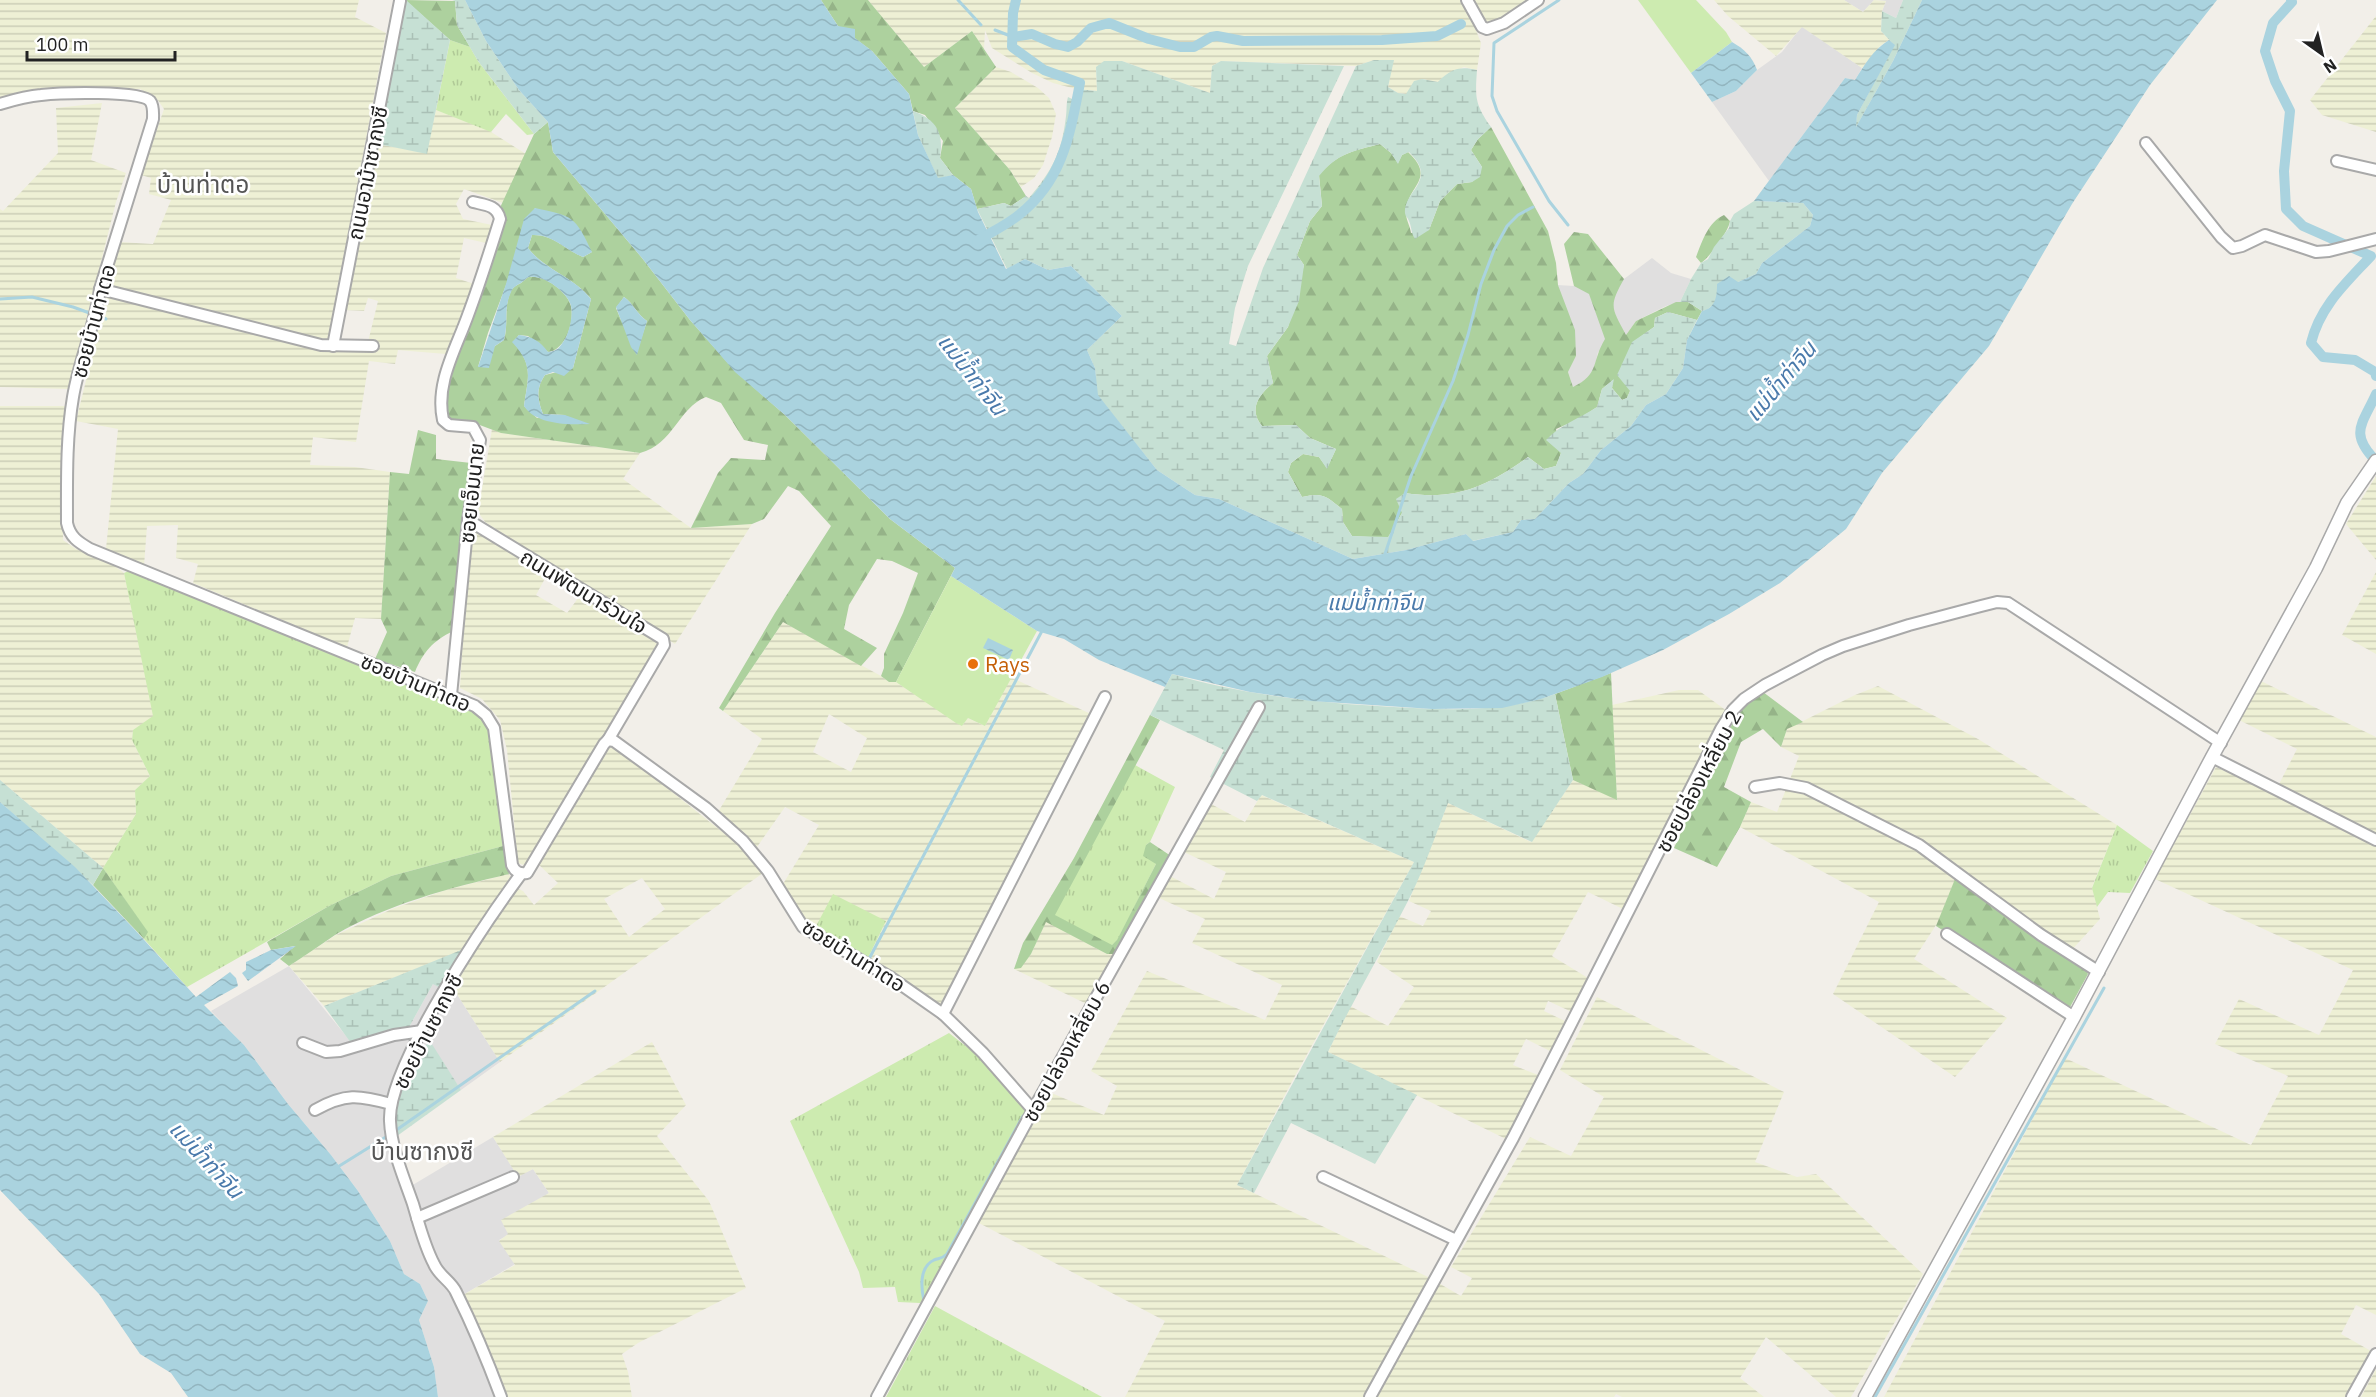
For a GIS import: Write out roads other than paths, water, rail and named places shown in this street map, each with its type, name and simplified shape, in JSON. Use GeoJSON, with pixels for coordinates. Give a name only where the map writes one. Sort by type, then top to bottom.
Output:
{"type":"FeatureCollection","features":[{"type":"Feature","properties":{"kind":"street"},"geometry":{"type":"LineString","coordinates":[[1467,0],[1482,27],[1487,29],[1504,23],[1538,0]]}},
{"type":"Feature","properties":{"kind":"street","name":"ถนนอาม้าซากงซี"},"geometry":{"type":"LineString","coordinates":[[333,346],[400,1]]}},
{"type":"Feature","properties":{"kind":"street","name":"ซอยบ้านท่าตอ"},"geometry":{"type":"LineString","coordinates":[[0,104],[21,97],[57,94],[141,95],[150,101],[153,111],[153,119],[100,289],[94,324],[73,396],[67,465],[67,523],[75,540],[99,552],[475,706],[486,715],[494,728],[512,865],[515,871],[521,874]]}},
{"type":"Feature","properties":{"kind":"street"},"geometry":{"type":"LineString","coordinates":[[2146,143],[2221,237],[2233,248],[2265,235],[2316,252],[2339,249],[2376,239]]}},
{"type":"Feature","properties":{"kind":"street"},"geometry":{"type":"LineString","coordinates":[[2337,161],[2376,170]]}},
{"type":"Feature","properties":{"kind":"street","name":"ซอยเอ็มนาย"},"geometry":{"type":"LineString","coordinates":[[451,695],[468,520],[480,440],[473,427],[449,424],[443,420],[440,406],[447,370],[468,316],[500,219],[493,206],[473,202]]}},
{"type":"Feature","properties":{"kind":"street"},"geometry":{"type":"LineString","coordinates":[[100,289],[321,345],[373,346]]}},
{"type":"Feature","properties":{"kind":"street"},"geometry":{"type":"LineString","coordinates":[[1865,1397],[2074,1017],[2212,757],[2316,568],[2347,503],[2376,461]]}},
{"type":"Feature","properties":{"kind":"street","name":"ถนนพัฒนาร่วมใจ"},"geometry":{"type":"LineString","coordinates":[[468,520],[663,639],[664,645],[608,740]]}},
{"type":"Feature","properties":{"kind":"street","name":"ซอยปล่องเหลี่ยม 2"},"geometry":{"type":"LineString","coordinates":[[1371,1397],[1513,1138],[1721,729],[1733,710],[1744,699],[1765,685],[1843,646],[1980,606],[1997,602],[2008,603],[2221,743]]}},
{"type":"Feature","properties":{"kind":"street"},"geometry":{"type":"LineString","coordinates":[[943,1014],[1105,697]]}},
{"type":"Feature","properties":{"kind":"street","name":"ซอยปล่องเหลี่ยม 6"},"geometry":{"type":"LineString","coordinates":[[877,1397],[1033,1110],[1259,707]]}},
{"type":"Feature","properties":{"kind":"street"},"geometry":{"type":"LineString","coordinates":[[521,874],[527,873],[608,740]]}},
{"type":"Feature","properties":{"kind":"street","name":"ซอยบ้านท่าตอ"},"geometry":{"type":"LineString","coordinates":[[608,740],[614,741],[706,808],[743,841],[768,872],[803,927],[890,978],[943,1014],[983,1053],[1033,1110]]}},
{"type":"Feature","properties":{"kind":"street"},"geometry":{"type":"LineString","coordinates":[[2212,757],[2376,840]]}},
{"type":"Feature","properties":{"kind":"street"},"geometry":{"type":"LineString","coordinates":[[1755,787],[1780,783],[1806,788],[1927,849],[2041,935],[2098,972]]}},
{"type":"Feature","properties":{"kind":"street","name":"ซอยบ้านซากงซี"},"geometry":{"type":"LineString","coordinates":[[501,1397],[456,1292],[434,1265],[391,1133],[391,1104],[397,1083],[422,1031],[476,940],[521,874]]}},
{"type":"Feature","properties":{"kind":"street"},"geometry":{"type":"LineString","coordinates":[[1947,934],[2074,1017]]}},
{"type":"Feature","properties":{"kind":"street"},"geometry":{"type":"LineString","coordinates":[[303,1043],[326,1052],[340,1051],[394,1035],[422,1031]]}},
{"type":"Feature","properties":{"kind":"street"},"geometry":{"type":"LineString","coordinates":[[315,1110],[338,1098],[350,1096],[366,1097],[391,1104]]}},
{"type":"Feature","properties":{"kind":"street"},"geometry":{"type":"LineString","coordinates":[[417,1218],[513,1177]]}},
{"type":"Feature","properties":{"kind":"street"},"geometry":{"type":"LineString","coordinates":[[1323,1177],[1456,1240]]}},
{"type":"Feature","properties":{"kind":"street"},"geometry":{"type":"LineString","coordinates":[[2352,1397],[2376,1354]]}},
{"type":"Feature","properties":{"kind":"water","name":"แม่น้ำท่าจีน"},"geometry":{"type":"Polygon","coordinates":[[[465,0],[821,0],[838,26],[855,29],[855,38],[872,51],[909,94],[918,135],[938,178],[953,175],[971,189],[978,212],[1006,269],[1025,259],[1048,270],[1071,266],[1122,316],[1087,350],[1095,368],[1098,395],[1157,470],[1195,495],[1219,499],[1353,559],[1406,550],[1466,534],[1473,541],[1513,532],[1521,520],[1535,519],[1569,483],[1583,474],[1601,450],[1631,426],[1646,405],[1666,394],[1683,368],[1687,340],[1702,311],[1715,301],[1717,284],[1729,276],[1738,282],[1756,274],[1762,263],[1810,226],[1813,215],[1803,203],[1754,201],[1845,78],[1855,80],[1874,53],[1889,40],[1895,45],[1857,115],[1856,127],[1893,61],[1922,0],[2217,0],[2150,85],[2072,204],[1989,346],[1882,473],[1846,529],[1780,583],[1729,614],[1663,650],[1602,677],[1541,699],[1502,708],[1432,709],[1311,701],[1250,692],[1172,674],[1165,687],[1099,660],[1064,639],[1037,631],[951,576],[955,568],[890,519],[785,415],[735,372],[690,320],[642,258],[553,152],[548,122],[519,90],[486,41],[465,0]]]}},
{"type":"Feature","properties":{"kind":"water"},"geometry":{"type":"Polygon","coordinates":[[[1732,42],[1747,53],[1757,70],[1736,91],[1712,102],[1691,73],[1732,42]]]}},
{"type":"Feature","properties":{"kind":"water"},"geometry":{"type":"Polygon","coordinates":[[[535,208],[558,213],[571,219],[577,224],[592,252],[583,257],[539,235],[532,235],[528,248],[535,256],[584,291],[591,299],[573,368],[564,376],[553,372],[545,375],[538,394],[543,414],[565,415],[590,424],[563,424],[545,420],[529,412],[524,406],[528,380],[527,365],[512,342],[519,335],[524,336],[536,340],[548,352],[554,351],[565,339],[571,321],[572,311],[567,298],[546,280],[529,277],[515,286],[507,304],[504,340],[495,346],[489,368],[478,367],[506,284],[524,219],[535,208]]]}},
{"type":"Feature","properties":{"kind":"water"},"geometry":{"type":"Polygon","coordinates":[[[624,297],[647,321],[637,355],[631,347],[616,307],[624,297]]]}},
{"type":"Feature","properties":{"kind":"water"},"geometry":{"type":"Polygon","coordinates":[[[988,638],[1013,650],[1009,660],[983,648],[988,638]]]}},
{"type":"Feature","properties":{"kind":"water","name":"แม่น้ำท่าจีน"},"geometry":{"type":"Polygon","coordinates":[[[0,802],[75,867],[196,997],[230,972],[236,978],[238,986],[204,1005],[244,1045],[288,1104],[331,1155],[358,1191],[390,1241],[404,1274],[420,1284],[428,1301],[419,1320],[434,1367],[438,1397],[188,1397],[171,1373],[140,1354],[99,1294],[0,1190],[0,802]]]}},
{"type":"Feature","properties":{"kind":"water"},"geometry":{"type":"Polygon","coordinates":[[[296,946],[248,981],[242,973],[246,970],[246,962],[271,950],[296,946]]]}},
{"type":"Feature","properties":{"kind":"waterway"},"geometry":{"type":"LineString","coordinates":[[958,0],[981,25]]}},
{"type":"Feature","properties":{"kind":"waterway"},"geometry":{"type":"LineString","coordinates":[[977,241],[1020,214],[1035,201],[1046,186],[1055,171],[1068,138],[1080,83],[1044,70],[1012,47],[1013,13],[1016,0]]}},
{"type":"Feature","properties":{"kind":"waterway"},"geometry":{"type":"LineString","coordinates":[[1559,0],[1494,43],[1492,96],[1497,111],[1549,201],[1568,225]]}},
{"type":"Feature","properties":{"kind":"waterway"},"geometry":{"type":"LineString","coordinates":[[2291,0],[2292,2],[2273,23],[2265,51],[2275,81],[2290,111],[2284,171],[2286,209],[2303,226],[2371,256],[2327,306],[2311,343],[2323,357],[2355,360],[2375,372],[2376,376]]}},
{"type":"Feature","properties":{"kind":"waterway"},"geometry":{"type":"LineString","coordinates":[[1013,37],[1032,34],[1068,47],[1077,42],[1091,28],[1109,23],[1149,39],[1180,47],[1194,47],[1217,36],[1243,41],[1382,40],[1437,36],[1461,24]]}},
{"type":"Feature","properties":{"kind":"waterway"},"geometry":{"type":"LineString","coordinates":[[995,30],[1013,37]]}},
{"type":"Feature","properties":{"kind":"waterway"},"geometry":{"type":"LineString","coordinates":[[1384,557],[1411,476],[1453,381],[1481,284],[1494,250],[1507,226],[1518,215],[1533,207]]}},
{"type":"Feature","properties":{"kind":"waterway"},"geometry":{"type":"LineString","coordinates":[[0,299],[32,297],[73,307],[106,319]]}},
{"type":"Feature","properties":{"kind":"waterway"},"geometry":{"type":"LineString","coordinates":[[2376,394],[2363,421],[2360,436],[2376,461]]}},
{"type":"Feature","properties":{"kind":"waterway"},"geometry":{"type":"LineString","coordinates":[[869,959],[1043,629]]}},
{"type":"Feature","properties":{"kind":"waterway"},"geometry":{"type":"LineString","coordinates":[[1875,1397],[2104,988]]}},
{"type":"Feature","properties":{"kind":"waterway"},"geometry":{"type":"LineString","coordinates":[[395,1131],[595,991]]}},
{"type":"Feature","properties":{"kind":"waterway"},"geometry":{"type":"LineString","coordinates":[[924,1301],[923,1273],[929,1263],[947,1254],[1023,1116]]}},
{"type":"Feature","properties":{"kind":"waterway"},"geometry":{"type":"LineString","coordinates":[[336,1168],[389,1135]]}},
{"type":"Feature","properties":{"kind":"place","name":"Rays"},"geometry":{"type":"Point","coordinates":[973,664]}},
{"type":"Feature","properties":{"kind":"district","name":"บ้านท่าตอ"},"geometry":{"type":"Point","coordinates":[203,184]}},
{"type":"Feature","properties":{"kind":"district","name":"บ้านซากงซี"},"geometry":{"type":"Point","coordinates":[422,1151]}}]}
